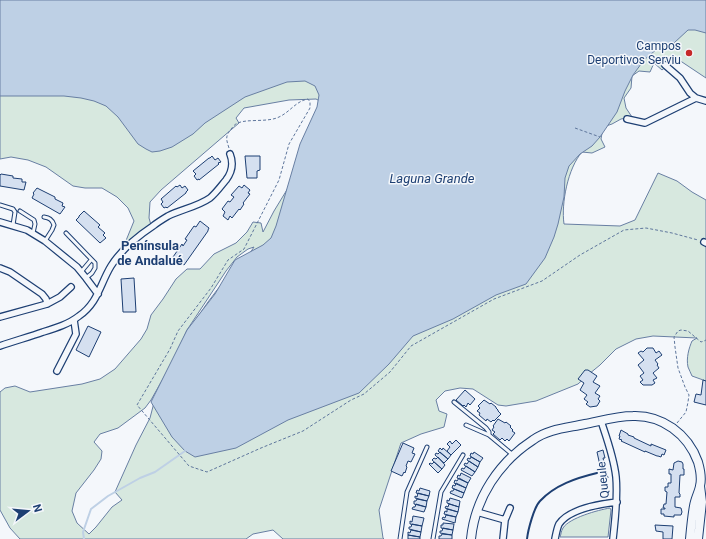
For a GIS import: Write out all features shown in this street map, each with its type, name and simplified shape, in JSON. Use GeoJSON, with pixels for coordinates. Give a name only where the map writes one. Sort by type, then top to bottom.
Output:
{"type":"FeatureCollection","features":[{"type":"Feature","properties":{"kind":"street"},"geometry":{"type":"LineString","coordinates":[[665,65],[680,78],[690,93],[696,98],[706,101]]}},
{"type":"Feature","properties":{"kind":"street"},"geometry":{"type":"LineString","coordinates":[[627,119],[645,122],[696,98]]}},
{"type":"Feature","properties":{"kind":"street"},"geometry":{"type":"LineString","coordinates":[[0,346],[65,325],[80,316],[89,308],[98,294],[108,272],[116,260],[141,235],[168,216],[198,205],[211,198],[229,176],[232,167],[230,154]]}},
{"type":"Feature","properties":{"kind":"street"},"geometry":{"type":"LineString","coordinates":[[0,222],[27,230],[45,241],[81,272],[98,294]]}},
{"type":"Feature","properties":{"kind":"street"},"geometry":{"type":"LineString","coordinates":[[2,270],[10,272],[42,294],[46,299],[47,304]]}},
{"type":"Feature","properties":{"kind":"street"},"geometry":{"type":"LineString","coordinates":[[0,317],[47,304],[60,297],[71,287]]}},
{"type":"Feature","properties":{"kind":"street"},"geometry":{"type":"LineString","coordinates":[[56,372],[76,334],[74,320]]}},
{"type":"Feature","properties":{"kind":"street"},"geometry":{"type":"LineString","coordinates":[[471,539],[473,526],[483,495],[492,478],[513,455],[534,439],[546,433],[626,416],[653,418],[673,428],[690,446],[703,466],[700,486],[693,509],[690,539]]}},
{"type":"Feature","properties":{"kind":"street","name":"Queule"},"geometry":{"type":"LineString","coordinates":[[601,421],[610,449],[617,486],[614,539]]}},
{"type":"Feature","properties":{"kind":"street"},"geometry":{"type":"LineString","coordinates":[[699,537],[702,502],[700,486]]}},
{"type":"Feature","properties":{"kind":"street"},"geometry":{"type":"LineString","coordinates":[[555,539],[559,524],[570,515],[587,507],[616,502]]}},
{"type":"Feature","properties":{"kind":"street"},"geometry":{"type":"LineString","coordinates":[[503,539],[505,520],[510,508]]}},
{"type":"Feature","properties":{"kind":"street"},"geometry":{"type":"LineString","coordinates":[[477,512],[505,520]]}},
{"type":"Feature","properties":{"kind":"lane"},"geometry":{"type":"LineString","coordinates":[[0,204],[15,212],[13,225]]}},
{"type":"Feature","properties":{"kind":"lane"},"geometry":{"type":"LineString","coordinates":[[20,211],[34,220],[35,224],[33,233]]}},
{"type":"Feature","properties":{"kind":"lane"},"geometry":{"type":"LineString","coordinates":[[44,217],[49,218],[54,225],[45,241]]}},
{"type":"Feature","properties":{"kind":"lane"},"geometry":{"type":"LineString","coordinates":[[66,233],[94,263],[95,268],[86,278]]}},
{"type":"Feature","properties":{"kind":"lane"},"geometry":{"type":"LineString","coordinates":[[81,272],[92,260]]}},
{"type":"Feature","properties":{"kind":"lane"},"geometry":{"type":"LineString","coordinates":[[454,402],[486,428],[489,435]]}},
{"type":"Feature","properties":{"kind":"lane"},"geometry":{"type":"LineString","coordinates":[[466,424],[489,435],[513,455]]}},
{"type":"Feature","properties":{"kind":"lane"},"geometry":{"type":"LineString","coordinates":[[400,539],[407,492],[426,446]]}},
{"type":"Feature","properties":{"kind":"lane"},"geometry":{"type":"LineString","coordinates":[[433,539],[441,492],[463,456]]}},
{"type":"Feature","properties":{"kind":"path"},"geometry":{"type":"LineString","coordinates":[[230,154],[226,138],[227,133],[236,124],[278,118],[289,111],[296,104],[308,99],[310,102],[310,108],[289,144],[279,180],[244,249],[228,260],[203,299],[178,331],[170,349],[137,405],[189,466],[207,472],[303,431],[351,400],[364,394],[390,372],[411,346],[494,299],[542,281],[580,255],[624,230],[646,228],[705,242]]}},
{"type":"Feature","properties":{"kind":"path"},"geometry":{"type":"LineString","coordinates":[[575,128],[600,137]]}},
{"type":"Feature","properties":{"kind":"path"},"geometry":{"type":"LineString","coordinates":[[673,428],[686,412],[689,396],[678,368],[674,337],[678,331],[681,330],[688,331],[701,342],[706,340]]}},
{"type":"Feature","properties":{"kind":"shaded area"},"geometry":{"type":"Polygon","coordinates":[[[0,0],[706,0],[706,78],[676,58],[662,70],[654,63],[650,72],[639,71],[632,76],[631,88],[624,98],[626,108],[632,117],[621,119],[603,127],[601,139],[605,147],[592,153],[582,152],[577,159],[569,176],[563,216],[564,224],[620,226],[635,220],[658,173],[677,181],[706,200],[706,381],[692,376],[687,364],[692,341],[697,338],[653,336],[636,339],[616,349],[578,384],[536,401],[506,406],[498,405],[473,389],[460,388],[445,391],[436,400],[439,411],[447,414],[444,427],[421,434],[401,443],[379,510],[384,539],[283,539],[273,530],[253,534],[246,539],[20,539],[10,528],[0,510],[0,392],[5,388],[15,386],[30,392],[82,384],[100,379],[115,369],[141,339],[147,329],[151,315],[176,279],[187,269],[200,269],[214,254],[236,243],[247,232],[253,222],[261,223],[263,232],[299,170],[328,105],[316,99],[289,100],[244,108],[236,118],[239,123],[161,190],[150,202],[149,218],[151,225],[125,243],[134,221],[128,208],[117,197],[102,188],[73,186],[46,167],[28,160],[11,157],[0,159],[0,0]],[[254,247],[248,249],[237,257],[187,330],[174,360],[192,325],[208,302],[254,247]],[[171,364],[145,408],[118,428],[100,434],[94,442],[102,451],[101,459],[76,493],[72,511],[77,523],[89,534],[112,507],[122,500],[115,492],[150,418],[157,391],[171,364]]]}},
{"type":"Feature","properties":{"kind":"shaded area"},"geometry":{"type":"Polygon","coordinates":[[[610,508],[608,537],[560,537],[563,528],[571,521],[591,513],[610,508]]]}},
{"type":"Feature","properties":{"kind":"water","name":"Laguna Grande"},"geometry":{"type":"Polygon","coordinates":[[[0,0],[706,0],[706,33],[688,30],[674,43],[657,49],[644,60],[633,75],[617,112],[600,137],[592,146],[580,154],[569,166],[565,178],[564,197],[554,237],[545,258],[526,284],[496,295],[453,319],[413,336],[389,364],[359,393],[288,420],[236,448],[195,457],[185,451],[172,437],[151,402],[187,330],[215,294],[235,260],[263,245],[271,238],[276,226],[300,144],[317,107],[319,95],[315,86],[305,81],[287,82],[245,97],[172,147],[152,152],[138,144],[118,117],[106,106],[94,101],[64,96],[0,96],[0,0]]]}},
{"type":"Feature","properties":{"kind":"building"},"geometry":{"type":"Polygon","coordinates":[[[212,156],[215,160],[218,158],[221,162],[197,180],[194,176],[196,174],[193,171],[212,156]]]}},
{"type":"Feature","properties":{"kind":"building"},"geometry":{"type":"Polygon","coordinates":[[[245,156],[260,156],[260,170],[257,171],[257,178],[247,178],[245,156]]]}},
{"type":"Feature","properties":{"kind":"building"},"geometry":{"type":"Polygon","coordinates":[[[1,174],[22,179],[22,182],[26,182],[24,190],[0,186],[1,174]]]}},
{"type":"Feature","properties":{"kind":"building"},"geometry":{"type":"Polygon","coordinates":[[[180,185],[182,188],[185,186],[188,190],[186,193],[167,208],[164,208],[161,204],[163,202],[161,199],[176,186],[177,187],[180,185]]]}},
{"type":"Feature","properties":{"kind":"building"},"geometry":{"type":"Polygon","coordinates":[[[244,185],[250,190],[248,193],[250,194],[240,210],[239,209],[232,218],[230,216],[228,220],[223,216],[225,212],[222,209],[228,201],[230,202],[234,197],[231,195],[239,186],[242,188],[244,185]]]}},
{"type":"Feature","properties":{"kind":"building"},"geometry":{"type":"Polygon","coordinates":[[[37,188],[63,203],[62,206],[65,207],[60,214],[32,198],[33,193],[37,188]]]}},
{"type":"Feature","properties":{"kind":"building"},"geometry":{"type":"Polygon","coordinates":[[[84,211],[100,225],[98,227],[105,233],[103,235],[106,238],[100,243],[76,220],[84,211]]]}},
{"type":"Feature","properties":{"kind":"building"},"geometry":{"type":"Polygon","coordinates":[[[200,221],[209,228],[208,231],[184,265],[173,257],[182,244],[183,246],[187,240],[185,239],[194,226],[196,227],[200,221]]]}},
{"type":"Feature","properties":{"kind":"building"},"geometry":{"type":"Polygon","coordinates":[[[134,278],[136,312],[123,312],[121,279],[134,278]]]}},
{"type":"Feature","properties":{"kind":"building"},"geometry":{"type":"Polygon","coordinates":[[[88,326],[101,332],[89,357],[76,350],[88,326]]]}},
{"type":"Feature","properties":{"kind":"building"},"geometry":{"type":"Polygon","coordinates":[[[647,348],[653,348],[656,353],[659,351],[662,355],[655,360],[659,368],[653,373],[657,378],[653,380],[655,383],[652,385],[643,385],[640,382],[643,380],[640,376],[644,373],[638,365],[644,360],[638,353],[641,351],[643,352],[647,348]]]}},
{"type":"Feature","properties":{"kind":"building"},"geometry":{"type":"Polygon","coordinates":[[[585,370],[588,370],[597,376],[593,382],[600,386],[595,393],[600,396],[598,399],[600,401],[597,406],[590,407],[586,404],[588,402],[584,399],[587,395],[580,390],[584,383],[578,379],[585,370]]]}},
{"type":"Feature","properties":{"kind":"building"},"geometry":{"type":"Polygon","coordinates":[[[703,380],[706,381],[706,405],[694,402],[696,394],[701,395],[703,380]]]}},
{"type":"Feature","properties":{"kind":"building"},"geometry":{"type":"Polygon","coordinates":[[[465,390],[475,399],[470,405],[468,403],[466,407],[456,400],[465,390]]]}},
{"type":"Feature","properties":{"kind":"building"},"geometry":{"type":"Polygon","coordinates":[[[484,400],[496,407],[501,414],[494,421],[493,420],[491,422],[487,419],[486,421],[477,411],[480,408],[478,406],[484,400]]]}},
{"type":"Feature","properties":{"kind":"building"},"geometry":{"type":"Polygon","coordinates":[[[498,419],[511,426],[512,431],[515,433],[509,441],[507,439],[505,441],[502,438],[500,440],[493,434],[495,432],[492,430],[494,427],[493,426],[498,419]]]}},
{"type":"Feature","properties":{"kind":"building"},"geometry":{"type":"Polygon","coordinates":[[[621,430],[651,446],[651,444],[666,450],[664,455],[662,454],[661,457],[657,456],[621,441],[622,440],[619,439],[619,436],[621,430]]]}},
{"type":"Feature","properties":{"kind":"building"},"geometry":{"type":"Polygon","coordinates":[[[456,440],[461,445],[451,455],[447,451],[450,447],[447,444],[450,441],[452,444],[456,440]]]}},
{"type":"Feature","properties":{"kind":"building"},"geometry":{"type":"Polygon","coordinates":[[[403,443],[414,448],[412,453],[415,454],[411,462],[408,461],[405,473],[404,472],[402,476],[391,471],[403,443]]]}},
{"type":"Feature","properties":{"kind":"building"},"geometry":{"type":"Polygon","coordinates":[[[440,448],[442,450],[443,448],[451,455],[448,459],[438,451],[440,448]]]}},
{"type":"Feature","properties":{"kind":"building"},"geometry":{"type":"Polygon","coordinates":[[[603,450],[605,458],[603,458],[608,478],[603,479],[597,452],[603,450]]]}},
{"type":"Feature","properties":{"kind":"building"},"geometry":{"type":"Polygon","coordinates":[[[440,452],[448,459],[444,463],[435,455],[436,453],[438,454],[440,452]]]}},
{"type":"Feature","properties":{"kind":"building"},"geometry":{"type":"Polygon","coordinates":[[[474,452],[483,458],[480,462],[470,456],[471,453],[473,454],[474,452]]]}},
{"type":"Feature","properties":{"kind":"building"},"geometry":{"type":"Polygon","coordinates":[[[438,457],[445,465],[442,469],[432,460],[438,457]]]}},
{"type":"Feature","properties":{"kind":"building"},"geometry":{"type":"Polygon","coordinates":[[[471,457],[480,462],[478,467],[467,460],[471,457]]]}},
{"type":"Feature","properties":{"kind":"building"},"geometry":{"type":"Polygon","coordinates":[[[469,461],[478,467],[475,472],[464,465],[469,461]]]}},
{"type":"Feature","properties":{"kind":"building"},"geometry":{"type":"Polygon","coordinates":[[[678,461],[682,462],[683,464],[684,475],[680,475],[680,497],[675,497],[675,507],[681,508],[682,512],[681,515],[674,515],[674,517],[664,516],[664,514],[661,514],[661,509],[665,509],[663,508],[664,504],[666,504],[667,492],[665,491],[665,487],[668,487],[668,483],[671,483],[671,474],[669,474],[669,469],[673,470],[674,463],[678,461]]]}},
{"type":"Feature","properties":{"kind":"building"},"geometry":{"type":"Polygon","coordinates":[[[434,462],[442,469],[438,473],[429,464],[434,462]]]}},
{"type":"Feature","properties":{"kind":"building"},"geometry":{"type":"Polygon","coordinates":[[[466,466],[475,472],[472,476],[461,470],[466,466]]]}},
{"type":"Feature","properties":{"kind":"building"},"geometry":{"type":"Polygon","coordinates":[[[461,473],[471,478],[468,483],[457,478],[461,473]]]}},
{"type":"Feature","properties":{"kind":"building"},"geometry":{"type":"Polygon","coordinates":[[[459,478],[468,483],[466,488],[454,483],[455,480],[457,481],[459,478]]]}},
{"type":"Feature","properties":{"kind":"building"},"geometry":{"type":"Polygon","coordinates":[[[456,483],[466,488],[464,493],[452,488],[456,483]]]}},
{"type":"Feature","properties":{"kind":"building"},"geometry":{"type":"Polygon","coordinates":[[[420,488],[430,491],[429,496],[416,493],[420,488]]]}},
{"type":"Feature","properties":{"kind":"building"},"geometry":{"type":"Polygon","coordinates":[[[454,489],[464,493],[462,498],[450,493],[454,489]]]}},
{"type":"Feature","properties":{"kind":"building"},"geometry":{"type":"Polygon","coordinates":[[[418,493],[429,496],[427,501],[415,498],[415,496],[417,497],[418,493]]]}},
{"type":"Feature","properties":{"kind":"building"},"geometry":{"type":"Polygon","coordinates":[[[450,498],[460,501],[459,507],[447,503],[447,500],[449,501],[450,498]]]}},
{"type":"Feature","properties":{"kind":"building"},"geometry":{"type":"Polygon","coordinates":[[[417,499],[427,501],[426,507],[414,504],[414,501],[417,499]]]}},
{"type":"Feature","properties":{"kind":"building"},"geometry":{"type":"Polygon","coordinates":[[[416,504],[426,507],[424,512],[412,509],[416,504]]]}},
{"type":"Feature","properties":{"kind":"building"},"geometry":{"type":"Polygon","coordinates":[[[449,504],[459,507],[458,512],[445,508],[446,506],[448,507],[449,504]]]}},
{"type":"Feature","properties":{"kind":"building"},"geometry":{"type":"Polygon","coordinates":[[[447,509],[458,512],[456,517],[444,514],[445,511],[447,512],[447,509]]]}},
{"type":"Feature","properties":{"kind":"building"},"geometry":{"type":"Polygon","coordinates":[[[446,515],[456,517],[455,523],[442,519],[443,517],[445,518],[446,515]]]}},
{"type":"Feature","properties":{"kind":"building"},"geometry":{"type":"Polygon","coordinates":[[[413,516],[424,518],[422,526],[410,524],[413,516]]]}},
{"type":"Feature","properties":{"kind":"building"},"geometry":{"type":"Polygon","coordinates":[[[443,523],[454,524],[453,530],[441,528],[443,523]]]}},
{"type":"Feature","properties":{"kind":"building"},"geometry":{"type":"Polygon","coordinates":[[[412,524],[422,526],[421,532],[409,529],[412,524]]]}},
{"type":"Feature","properties":{"kind":"building"},"geometry":{"type":"Polygon","coordinates":[[[655,525],[673,526],[672,539],[663,539],[663,532],[656,531],[655,525]]]}},
{"type":"Feature","properties":{"kind":"building"},"geometry":{"type":"Polygon","coordinates":[[[443,528],[453,530],[452,535],[440,533],[443,528]]]}},
{"type":"Feature","properties":{"kind":"building"},"geometry":{"type":"Polygon","coordinates":[[[411,530],[421,532],[420,537],[408,535],[408,532],[410,533],[411,530]]]}},
{"type":"Feature","properties":{"kind":"building"},"geometry":{"type":"Polygon","coordinates":[[[442,534],[452,535],[452,539],[439,539],[439,536],[442,534]]]}},
{"type":"Feature","properties":{"kind":"building"},"geometry":{"type":"Polygon","coordinates":[[[408,535],[420,537],[420,539],[408,539],[408,535]]]}},
{"type":"Feature","properties":{"kind":"waterway"},"geometry":{"type":"LineString","coordinates":[[84,539],[83,532],[91,509],[108,496],[140,478],[155,472],[185,451]]}},
{"type":"Feature","properties":{"kind":"wall"},"geometry":{"type":"LineString","coordinates":[[527,539],[536,508],[546,495],[559,486],[581,477],[597,473]]}},
{"type":"Feature","properties":{"kind":"place","name":"Campos Deportivos Serviu"},"geometry":{"type":"Point","coordinates":[689,53]}},
{"type":"Feature","properties":{"kind":"district","name":"Península de Andalué"},"geometry":{"type":"Point","coordinates":[150,252]}}]}
